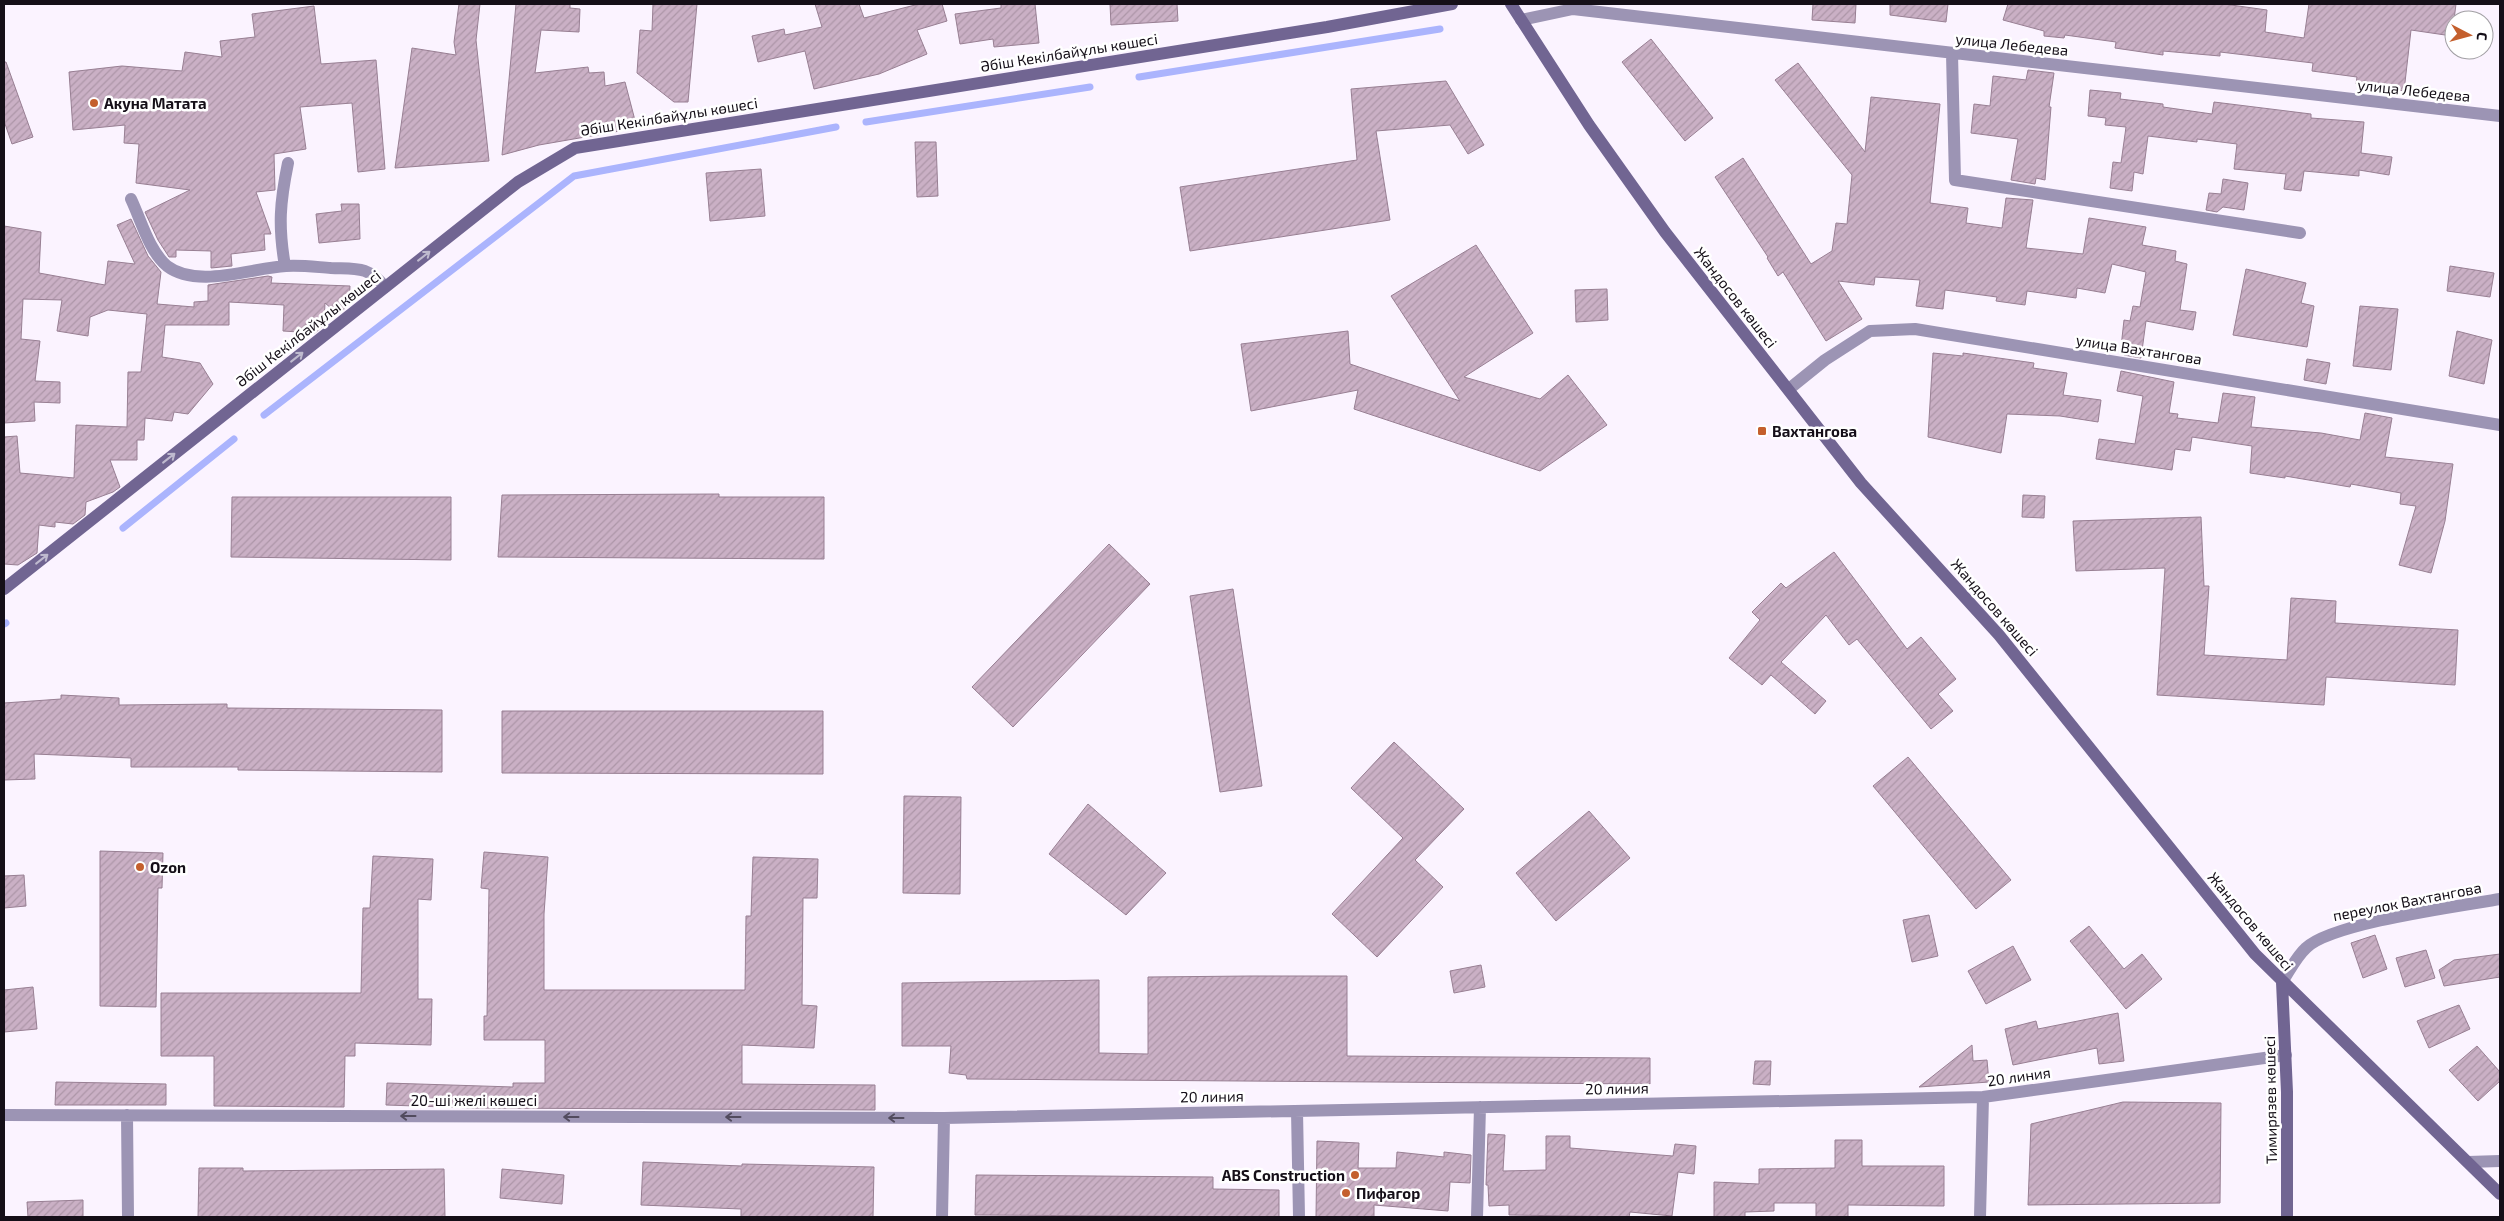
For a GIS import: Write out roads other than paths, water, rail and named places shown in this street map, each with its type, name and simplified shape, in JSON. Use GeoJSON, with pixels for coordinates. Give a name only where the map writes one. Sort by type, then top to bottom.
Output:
{"type":"FeatureCollection","features":[{"type":"Feature","properties":{"kind":"main road","name":"Әбіш Кекілбайұлы көшесі"},"geometry":{"type":"LineString","coordinates":[[4,589],[518,182],[575,148],[1327,27],[1452,4]]}},
{"type":"Feature","properties":{"kind":"main road","name":"Жандосов көшесі"},"geometry":{"type":"LineString","coordinates":[[1511,4],[1590,125],[1665,232],[1745,337],[1789,388],[1861,483],[1999,635],[2254,954],[2362,1057],[2500,1194]]}},
{"type":"Feature","properties":{"kind":"main road","name":"Тимирязев көшесі"},"geometry":{"type":"LineString","coordinates":[[2282,982],[2286,1055],[2286,1217]]}},
{"type":"Feature","properties":{"kind":"street","name":"улица Лебедева"},"geometry":{"type":"LineString","coordinates":[[1521,20],[1573,9],[2500,116]]}},
{"type":"Feature","properties":{"kind":"street"},"geometry":{"type":"LineString","coordinates":[[1952,54],[1955,180],[2300,232]]}},
{"type":"Feature","properties":{"kind":"street"},"geometry":{"type":"LineString","coordinates":[[285,266],[281,245],[280,206],[288,163]]}},
{"type":"Feature","properties":{"kind":"street"},"geometry":{"type":"LineString","coordinates":[[131,200],[155,251],[167,265],[186,276],[239,273],[285,266],[363,269],[375,276],[385,288]]}},
{"type":"Feature","properties":{"kind":"street","name":"улица Вахтангова"},"geometry":{"type":"LineString","coordinates":[[1789,388],[1825,360],[1870,331],[1916,329],[2500,425]]}},
{"type":"Feature","properties":{"kind":"street","name":"переулок Вахтангова"},"geometry":{"type":"LineString","coordinates":[[2282,982],[2306,948],[2326,934],[2401,917],[2500,899]]}},
{"type":"Feature","properties":{"kind":"street","name":"20 линия"},"geometry":{"type":"LineString","coordinates":[[944,1118],[1982,1097],[2286,1055]]}},
{"type":"Feature","properties":{"kind":"street"},"geometry":{"type":"LineString","coordinates":[[1980,1217],[1982,1097]]}},
{"type":"Feature","properties":{"kind":"street"},"geometry":{"type":"LineString","coordinates":[[1477,1217],[1480,1107]]}},
{"type":"Feature","properties":{"kind":"street"},"geometry":{"type":"LineString","coordinates":[[1297,1110],[1299,1217]]}},
{"type":"Feature","properties":{"kind":"street","name":"20-ші желі көшесі"},"geometry":{"type":"LineString","coordinates":[[4,1115],[944,1118]]}},
{"type":"Feature","properties":{"kind":"street"},"geometry":{"type":"LineString","coordinates":[[127,1115],[128,1217]]}},
{"type":"Feature","properties":{"kind":"street"},"geometry":{"type":"LineString","coordinates":[[942,1217],[944,1118]]}},
{"type":"Feature","properties":{"kind":"street"},"geometry":{"type":"LineString","coordinates":[[2468,1162],[2500,1161]]}},
{"type":"Feature","properties":{"kind":"waterway"},"geometry":{"type":"LineString","coordinates":[[1139,77],[1440,29]]}},
{"type":"Feature","properties":{"kind":"waterway"},"geometry":{"type":"LineString","coordinates":[[866,122],[1090,87]]}},
{"type":"Feature","properties":{"kind":"waterway"},"geometry":{"type":"LineString","coordinates":[[264,415],[574,176],[836,127]]}},
{"type":"Feature","properties":{"kind":"waterway"},"geometry":{"type":"LineString","coordinates":[[123,528],[234,439]]}},
{"type":"Feature","properties":{"kind":"place","name":"Акуна Матата"},"geometry":{"type":"Point","coordinates":[94,103]}},
{"type":"Feature","properties":{"kind":"place","name":"Вахтангова"},"geometry":{"type":"Point","coordinates":[1762,431]}},
{"type":"Feature","properties":{"kind":"place","name":"Ozon"},"geometry":{"type":"Point","coordinates":[140,867]}},
{"type":"Feature","properties":{"kind":"place","name":"ABS Construction"},"geometry":{"type":"Point","coordinates":[1355,1175]}},
{"type":"Feature","properties":{"kind":"place","name":"Пифагор"},"geometry":{"type":"Point","coordinates":[1346,1193]}}]}
